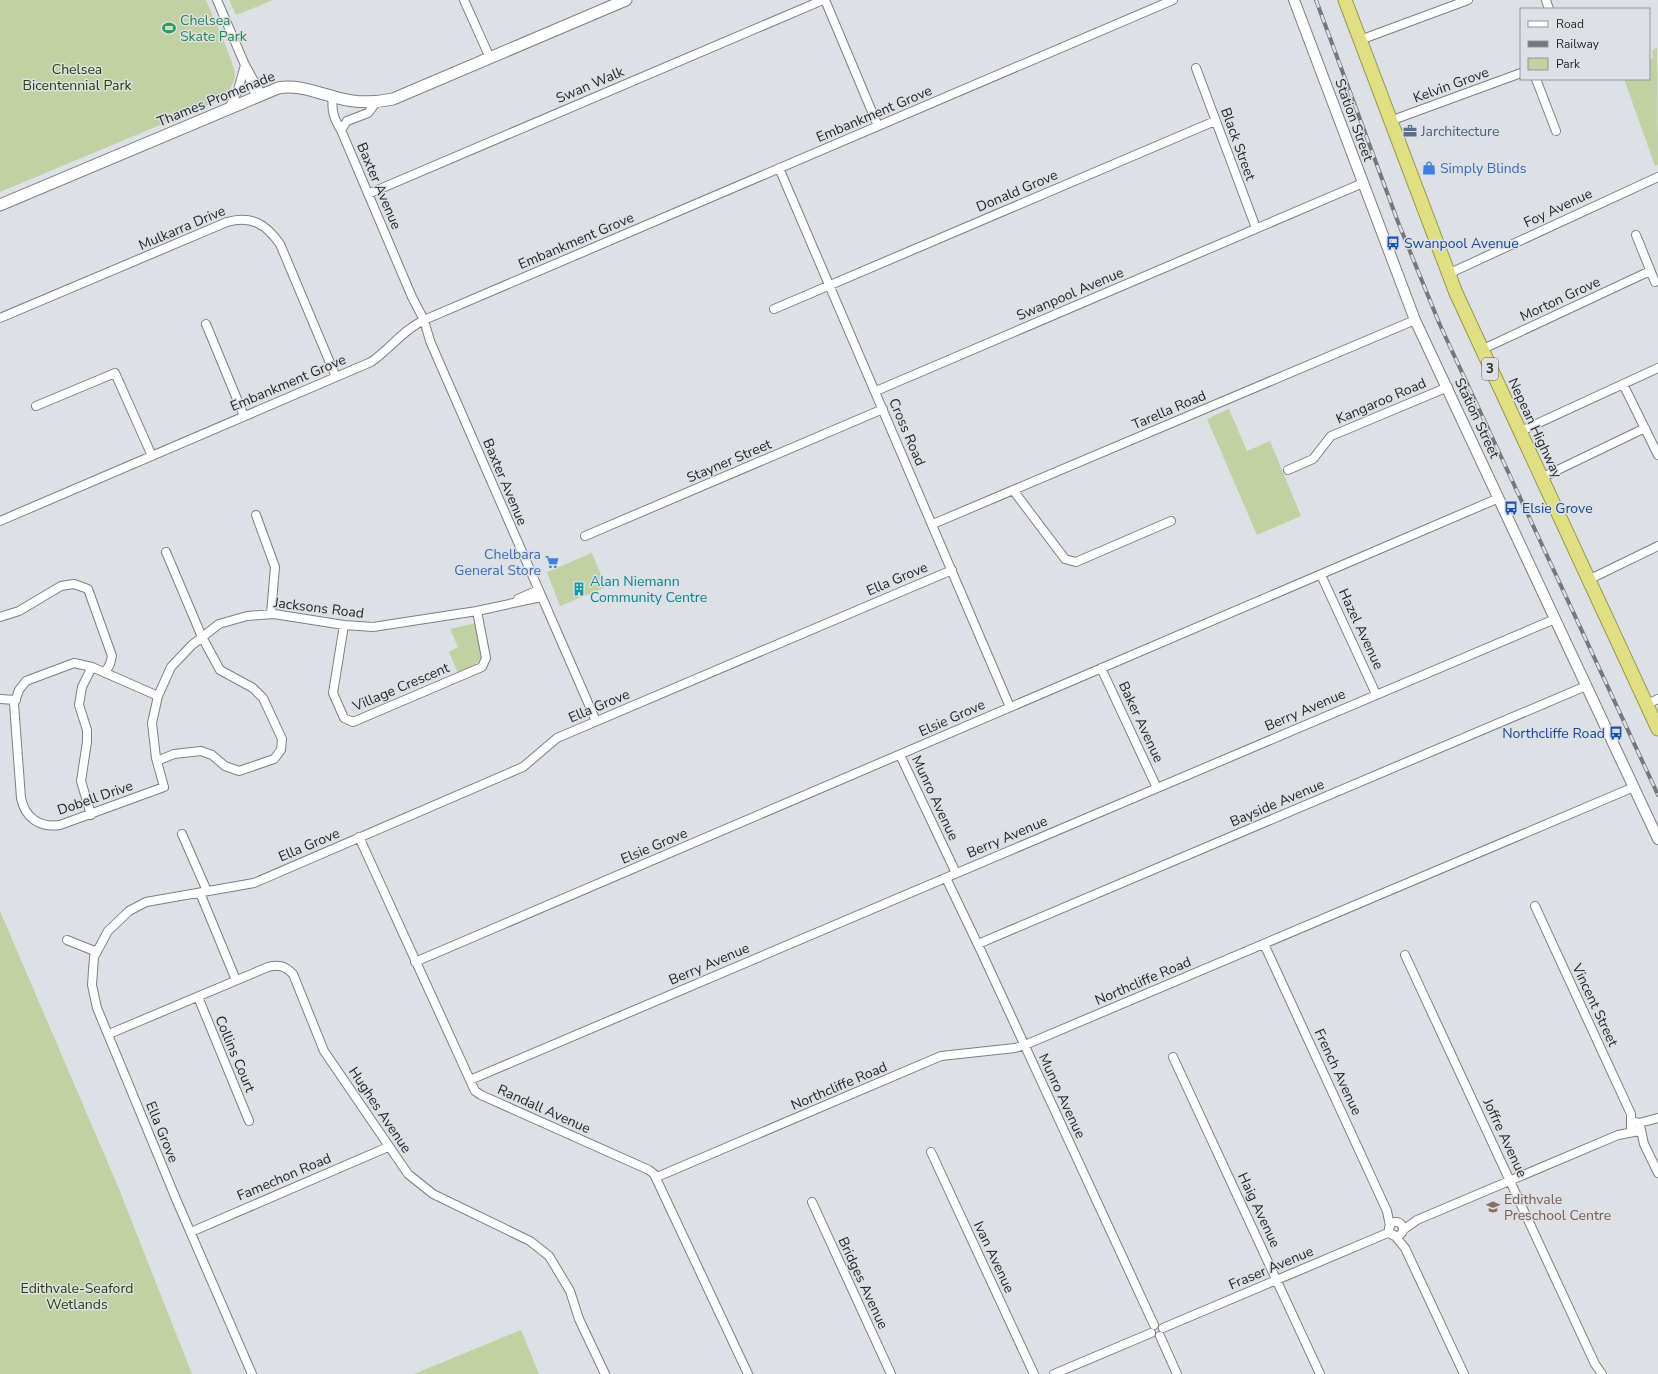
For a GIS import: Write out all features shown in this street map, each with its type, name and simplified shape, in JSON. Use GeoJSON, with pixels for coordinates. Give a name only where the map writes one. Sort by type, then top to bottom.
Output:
{"type":"FeatureCollection","features":[{"type":"Feature","properties":{"kind":"highway","name":"Nepean Highway"},"geometry":{"type":"LineString","coordinates":[[1345,0],[1448,274],[1481,350],[1588,580],[1652,702],[1658,729]]}},
{"type":"Feature","properties":{"kind":"main road","name":"Thames Promenade"},"geometry":{"type":"LineString","coordinates":[[0,205],[258,95],[278,88],[292,87],[355,102],[377,101],[400,96],[626,0]]}},
{"type":"Feature","properties":{"kind":"street"},"geometry":{"type":"LineString","coordinates":[[217,0],[245,65],[249,81],[258,95]]}},
{"type":"Feature","properties":{"kind":"street"},"geometry":{"type":"LineString","coordinates":[[464,0],[490,58]]}},
{"type":"Feature","properties":{"kind":"street"},"geometry":{"type":"LineString","coordinates":[[824,0],[878,126]]}},
{"type":"Feature","properties":{"kind":"street","name":"Swan Walk"},"geometry":{"type":"LineString","coordinates":[[368,194],[824,0]]}},
{"type":"Feature","properties":{"kind":"street","name":"Embankment Grove"},"geometry":{"type":"LineString","coordinates":[[0,521],[371,362],[382,355],[410,327],[422,321],[1173,0]]}},
{"type":"Feature","properties":{"kind":"street","name":"Station Street"},"geometry":{"type":"LineString","coordinates":[[1294,0],[1415,320],[1448,387],[1658,839]]}},
{"type":"Feature","properties":{"kind":"street"},"geometry":{"type":"LineString","coordinates":[[1360,40],[1468,0]]}},
{"type":"Feature","properties":{"kind":"street"},"geometry":{"type":"LineString","coordinates":[[229,108],[242,80],[245,65]]}},
{"type":"Feature","properties":{"kind":"street","name":"Black Street"},"geometry":{"type":"LineString","coordinates":[[1196,68],[1256,228]]}},
{"type":"Feature","properties":{"kind":"street","name":"Kelvin Grove"},"geometry":{"type":"LineString","coordinates":[[1390,121],[1520,73]]}},
{"type":"Feature","properties":{"kind":"street"},"geometry":{"type":"LineString","coordinates":[[1536,80],[1556,131]]}},
{"type":"Feature","properties":{"kind":"street","name":"Baxter Avenue"},"geometry":{"type":"LineString","coordinates":[[336,98],[333,115],[596,721]]}},
{"type":"Feature","properties":{"kind":"street","name":"Baxter Avenue"},"geometry":{"type":"LineString","coordinates":[[340,130],[346,122],[368,112],[377,101]]}},
{"type":"Feature","properties":{"kind":"street","name":"Donald Grove"},"geometry":{"type":"LineString","coordinates":[[774,309],[1215,121]]}},
{"type":"Feature","properties":{"kind":"street","name":"Cross Road"},"geometry":{"type":"LineString","coordinates":[[779,168],[876,391],[1010,707]]}},
{"type":"Feature","properties":{"kind":"street","name":"Foy Avenue"},"geometry":{"type":"LineString","coordinates":[[1448,274],[1658,177]]}},
{"type":"Feature","properties":{"kind":"street","name":"Swanpool Avenue"},"geometry":{"type":"LineString","coordinates":[[876,391],[1363,183]]}},
{"type":"Feature","properties":{"kind":"street","name":"Mulkarra Drive"},"geometry":{"type":"LineString","coordinates":[[0,318],[227,222],[237,219],[248,219],[272,232],[280,244],[336,377]]}},
{"type":"Feature","properties":{"kind":"street"},"geometry":{"type":"LineString","coordinates":[[1636,235],[1655,282]]}},
{"type":"Feature","properties":{"kind":"street","name":"Morton Grove"},"geometry":{"type":"LineString","coordinates":[[1481,350],[1650,271]]}},
{"type":"Feature","properties":{"kind":"street","name":"Tarella Road"},"geometry":{"type":"LineString","coordinates":[[933,524],[1415,320]]}},
{"type":"Feature","properties":{"kind":"street"},"geometry":{"type":"LineString","coordinates":[[206,324],[244,416]]}},
{"type":"Feature","properties":{"kind":"street"},"geometry":{"type":"LineString","coordinates":[[1519,432],[1658,368]]}},
{"type":"Feature","properties":{"kind":"street"},"geometry":{"type":"LineString","coordinates":[[36,406],[115,373],[152,456]]}},
{"type":"Feature","properties":{"kind":"street"},"geometry":{"type":"LineString","coordinates":[[1623,384],[1658,455]]}},
{"type":"Feature","properties":{"kind":"street","name":"Kangaroo Road"},"geometry":{"type":"LineString","coordinates":[[1288,470],[1313,459],[1332,436],[1448,387]]}},
{"type":"Feature","properties":{"kind":"street","name":"Stayner Street"},"geometry":{"type":"LineString","coordinates":[[585,536],[883,409]]}},
{"type":"Feature","properties":{"kind":"street"},"geometry":{"type":"LineString","coordinates":[[1541,478],[1645,428]]}},
{"type":"Feature","properties":{"kind":"street"},"geometry":{"type":"LineString","coordinates":[[1013,490],[1065,559],[1076,562],[1171,521]]}},
{"type":"Feature","properties":{"kind":"street","name":"Elsie Grove"},"geometry":{"type":"LineString","coordinates":[[415,962],[1499,498]]}},
{"type":"Feature","properties":{"kind":"street"},"geometry":{"type":"LineString","coordinates":[[256,515],[275,567],[271,614]]}},
{"type":"Feature","properties":{"kind":"street"},"geometry":{"type":"LineString","coordinates":[[1588,580],[1658,546]]}},
{"type":"Feature","properties":{"kind":"street"},"geometry":{"type":"LineString","coordinates":[[157,761],[174,754],[201,752],[212,755],[225,766],[239,771],[274,759],[281,750],[282,739],[263,698],[253,688],[220,670],[202,637],[166,552]]}},
{"type":"Feature","properties":{"kind":"street","name":"Ella Grove"},"geometry":{"type":"LineString","coordinates":[[252,1374],[153,1146],[109,1034],[97,1008],[92,985],[94,957],[108,931],[129,911],[146,902],[254,883],[523,767],[556,738],[952,570]]}},
{"type":"Feature","properties":{"kind":"street","name":"Hazel Avenue"},"geometry":{"type":"LineString","coordinates":[[1321,575],[1376,694]]}},
{"type":"Feature","properties":{"kind":"street"},"geometry":{"type":"LineString","coordinates":[[0,617],[19,611],[61,586],[74,584],[88,589],[112,656],[105,673]]}},
{"type":"Feature","properties":{"kind":"street","name":"Jacksons Road"},"geometry":{"type":"LineString","coordinates":[[164,787],[157,761],[152,723],[158,696],[171,667],[192,645],[219,624],[248,616],[271,614],[344,625],[373,627],[477,611],[508,604],[540,594]]}},
{"type":"Feature","properties":{"kind":"street","name":"Village Crescent"},"geometry":{"type":"LineString","coordinates":[[344,625],[333,693],[344,718],[353,722],[482,666],[486,658],[477,611]]}},
{"type":"Feature","properties":{"kind":"street","name":"Berry Avenue"},"geometry":{"type":"LineString","coordinates":[[470,1080],[1555,619]]}},
{"type":"Feature","properties":{"kind":"street","name":"Dobell Drive"},"geometry":{"type":"LineString","coordinates":[[158,696],[92,667],[74,663],[26,682],[19,690],[14,704],[20,795],[26,812],[36,822],[50,826],[65,824],[164,787]]}},
{"type":"Feature","properties":{"kind":"street"},"geometry":{"type":"LineString","coordinates":[[91,815],[81,781],[87,742],[87,730],[79,705],[82,687],[92,667]]}},
{"type":"Feature","properties":{"kind":"street","name":"Baker Avenue"},"geometry":{"type":"LineString","coordinates":[[1101,668],[1156,788]]}},
{"type":"Feature","properties":{"kind":"street","name":"Bayside Avenue"},"geometry":{"type":"LineString","coordinates":[[978,944],[1586,686]]}},
{"type":"Feature","properties":{"kind":"street"},"geometry":{"type":"LineString","coordinates":[[0,699],[16,700]]}},
{"type":"Feature","properties":{"kind":"street","name":"Munro Avenue"},"geometry":{"type":"LineString","coordinates":[[900,755],[956,873]]}},
{"type":"Feature","properties":{"kind":"street","name":"Northcliffe Road"},"geometry":{"type":"LineString","coordinates":[[657,1177],[941,1056],[1015,1048],[1025,1045],[1634,787]]}},
{"type":"Feature","properties":{"kind":"street"},"geometry":{"type":"LineString","coordinates":[[182,834],[236,980]]}},
{"type":"Feature","properties":{"kind":"street","name":"Randall Avenue"},"geometry":{"type":"LineString","coordinates":[[359,837],[475,1091],[649,1170],[657,1177]]}},
{"type":"Feature","properties":{"kind":"street","name":"Munro Avenue"},"geometry":{"type":"LineString","coordinates":[[946,878],[1154,1325]]}},
{"type":"Feature","properties":{"kind":"street","name":"Vincent Street"},"geometry":{"type":"LineString","coordinates":[[1535,906],[1658,1173]]}},
{"type":"Feature","properties":{"kind":"street"},"geometry":{"type":"LineString","coordinates":[[67,940],[97,952]]}},
{"type":"Feature","properties":{"kind":"street","name":"French Avenue"},"geometry":{"type":"LineString","coordinates":[[1264,944],[1387,1211],[1406,1244],[1405,1248],[1464,1374]]}},
{"type":"Feature","properties":{"kind":"street","name":"Joffre Avenue"},"geometry":{"type":"LineString","coordinates":[[1405,955],[1596,1366],[1602,1374]]}},
{"type":"Feature","properties":{"kind":"street","name":"Hughes Avenue"},"geometry":{"type":"LineString","coordinates":[[109,1034],[236,980],[276,965],[283,966],[293,974],[324,1051],[388,1147],[408,1174],[433,1194],[530,1241],[549,1256],[570,1291],[579,1319],[605,1374]]}},
{"type":"Feature","properties":{"kind":"street","name":"Collins Court"},"geometry":{"type":"LineString","coordinates":[[198,997],[249,1121]]}},
{"type":"Feature","properties":{"kind":"street","name":"Haig Avenue"},"geometry":{"type":"LineString","coordinates":[[1173,1057],[1320,1374]]}},
{"type":"Feature","properties":{"kind":"street"},"geometry":{"type":"LineString","coordinates":[[1636,1127],[1654,1120]]}},
{"type":"Feature","properties":{"kind":"street","name":"Fraser Avenue"},"geometry":{"type":"LineString","coordinates":[[1161,1332],[1277,1280],[1636,1127]]}},
{"type":"Feature","properties":{"kind":"street","name":"Famechon Road"},"geometry":{"type":"LineString","coordinates":[[191,1232],[388,1147]]}},
{"type":"Feature","properties":{"kind":"street","name":"Ivan Avenue"},"geometry":{"type":"LineString","coordinates":[[931,1152],[1034,1374]]}},
{"type":"Feature","properties":{"kind":"street"},"geometry":{"type":"LineString","coordinates":[[657,1177],[748,1374]]}},
{"type":"Feature","properties":{"kind":"street","name":"Bridges Avenue"},"geometry":{"type":"LineString","coordinates":[[812,1202],[891,1374]]}},
{"type":"Feature","properties":{"kind":"street"},"geometry":{"type":"LineString","coordinates":[[1151,1333],[1151,1328],[1154,1325],[1160,1325],[1161,1332],[1177,1374]]}},
{"type":"Feature","properties":{"kind":"street"},"geometry":{"type":"LineString","coordinates":[[1151,1333],[1155,1337],[1161,1332]]}},
{"type":"Feature","properties":{"kind":"street"},"geometry":{"type":"LineString","coordinates":[[1054,1374],[1151,1333]]}},
{"type":"Feature","properties":{"kind":"green space","name":"Chelsea Bicentennial Park"},"geometry":{"type":"Polygon","coordinates":[[[0,0],[206,0],[234,69],[235,75],[233,84],[222,97],[215,102],[0,192],[0,0]]]}},
{"type":"Feature","properties":{"kind":"green space"},"geometry":{"type":"Polygon","coordinates":[[[229,0],[273,0],[236,15],[229,0]]]}},
{"type":"Feature","properties":{"kind":"green space"},"geometry":{"type":"Polygon","coordinates":[[[1657,47],[1658,165],[1655,166],[1624,80],[1650,80],[1650,59],[1653,58],[1652,51],[1657,47]]]}},
{"type":"Feature","properties":{"kind":"green space"},"geometry":{"type":"Polygon","coordinates":[[[1229,409],[1247,451],[1270,441],[1301,516],[1257,535],[1207,419],[1229,409]]]}},
{"type":"Feature","properties":{"kind":"green space"},"geometry":{"type":"Polygon","coordinates":[[[592,553],[606,587],[560,606],[547,572],[592,553]]]}},
{"type":"Feature","properties":{"kind":"green space"},"geometry":{"type":"Polygon","coordinates":[[[476,623],[482,656],[475,666],[458,673],[449,652],[458,647],[450,629],[476,623]]]}},
{"type":"Feature","properties":{"kind":"green space","name":"Edithvale-Seaford Wetlands"},"geometry":{"type":"Polygon","coordinates":[[[0,911],[117,1184],[192,1374],[0,1374],[0,911]]]}},
{"type":"Feature","properties":{"kind":"green space"},"geometry":{"type":"Polygon","coordinates":[[[521,1330],[539,1374],[414,1374],[521,1330]]]}},
{"type":"Feature","properties":{"kind":"railway"},"geometry":{"type":"LineString","coordinates":[[1316,0],[1398,222],[1440,325],[1658,795]]}},
{"type":"Feature","properties":{"kind":"place","name":"Chelsea Skate Park"},"geometry":{"type":"Point","coordinates":[169,28]}},
{"type":"Feature","properties":{"kind":"place","name":"Jarchitecture"},"geometry":{"type":"Point","coordinates":[1410,131]}},
{"type":"Feature","properties":{"kind":"place","name":"Simply Blinds"},"geometry":{"type":"Point","coordinates":[1429,168]}},
{"type":"Feature","properties":{"kind":"place","name":"Swanpool Avenue"},"geometry":{"type":"Point","coordinates":[1393,243]}},
{"type":"Feature","properties":{"kind":"place","name":"Elsie Grove"},"geometry":{"type":"Point","coordinates":[1511,508]}},
{"type":"Feature","properties":{"kind":"place","name":"Chelbara General Store"},"geometry":{"type":"Point","coordinates":[552,562]}},
{"type":"Feature","properties":{"kind":"place","name":"Alan Niemann Community Centre"},"geometry":{"type":"Point","coordinates":[579,589]}},
{"type":"Feature","properties":{"kind":"place","name":"Northcliffe Road"},"geometry":{"type":"Point","coordinates":[1616,733]}},
{"type":"Feature","properties":{"kind":"place","name":"Edithvale Preschool Centre"},"geometry":{"type":"Point","coordinates":[1493,1207]}}]}
